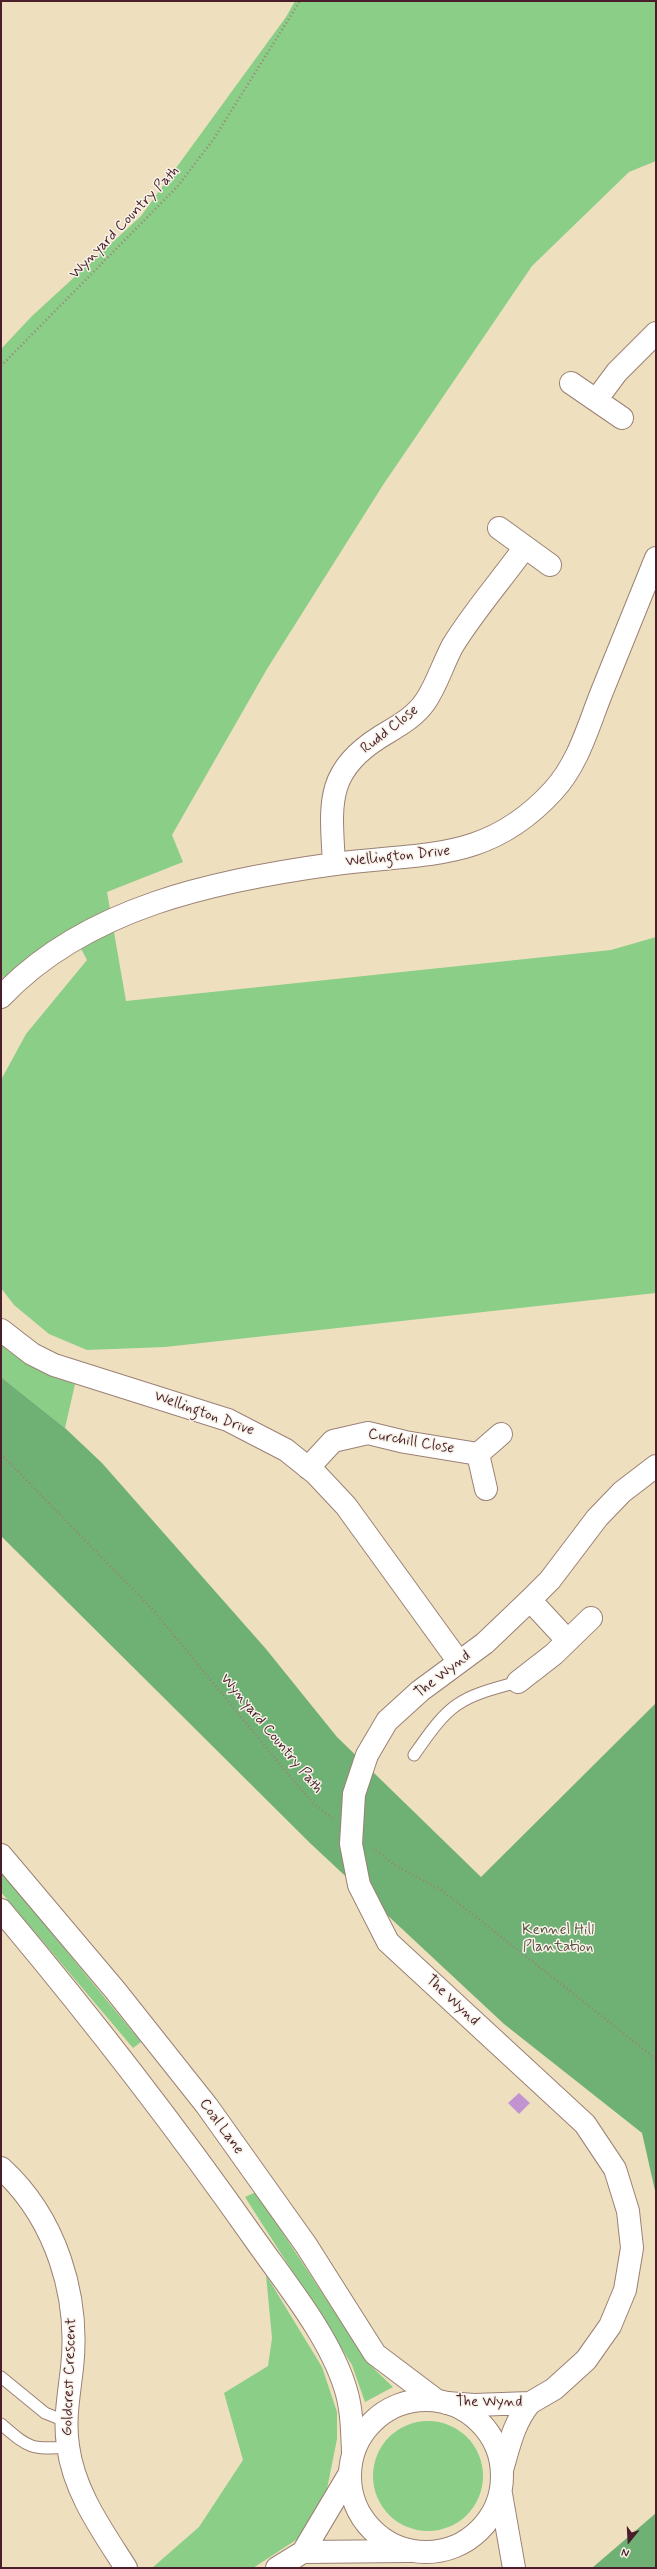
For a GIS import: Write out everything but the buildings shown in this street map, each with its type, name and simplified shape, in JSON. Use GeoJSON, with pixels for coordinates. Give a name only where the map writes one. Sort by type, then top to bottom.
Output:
{"type":"FeatureCollection","features":[{"type":"Feature","properties":{"kind":"main road"},"geometry":{"type":"LineString","coordinates":[[596,400],[617,372],[656,332]]}},
{"type":"Feature","properties":{"kind":"main road"},"geometry":{"type":"LineString","coordinates":[[571,382],[622,418]]}},
{"type":"Feature","properties":{"kind":"main road"},"geometry":{"type":"LineString","coordinates":[[499,528],[550,565]]}},
{"type":"Feature","properties":{"kind":"main road","name":"Rudd Close"},"geometry":{"type":"LineString","coordinates":[[334,864],[331,806],[340,777],[348,764],[369,744],[404,722],[426,702],[454,644],[525,547]]}},
{"type":"Feature","properties":{"kind":"main road","name":"Wellington Drive"},"geometry":{"type":"LineString","coordinates":[[1,997],[18,980],[54,952],[102,926],[141,909],[194,889],[243,878],[334,864],[442,853],[465,848],[492,838],[532,812],[554,790],[576,758],[656,558]]}},
{"type":"Feature","properties":{"kind":"main road","name":"Wellington Drive"},"geometry":{"type":"LineString","coordinates":[[1,1330],[32,1354],[54,1365],[228,1420],[286,1450],[308,1468],[346,1506],[459,1662]]}},
{"type":"Feature","properties":{"kind":"main road","name":"Curchill Close"},"geometry":{"type":"LineString","coordinates":[[308,1468],[333,1441],[349,1435],[368,1433],[405,1442],[478,1454]]}},
{"type":"Feature","properties":{"kind":"main road"},"geometry":{"type":"LineString","coordinates":[[486,1489],[478,1454],[501,1434]]}},
{"type":"Feature","properties":{"kind":"main road","name":"The Wynd"},"geometry":{"type":"LineString","coordinates":[[502,2470],[515,2426],[522,2412],[530,2403],[554,2389],[586,2360],[610,2326],[625,2290],[630,2255],[628,2211],[615,2169],[585,2124],[388,1942],[359,1885],[351,1844],[354,1794],[367,1755],[387,1721],[420,1691],[485,1643],[550,1580],[597,1518],[622,1492],[654,1472]]}},
{"type":"Feature","properties":{"kind":"main road"},"geometry":{"type":"LineString","coordinates":[[530,1600],[567,1640]]}},
{"type":"Feature","properties":{"kind":"main road"},"geometry":{"type":"LineString","coordinates":[[518,1682],[591,1618]]}},
{"type":"Feature","properties":{"kind":"main road","name":"Coal Lane"},"geometry":{"type":"LineString","coordinates":[[1,1855],[115,1990],[207,2106],[306,2245],[375,2354],[442,2401]]}},
{"type":"Feature","properties":{"kind":"main road"},"geometry":{"type":"LineString","coordinates":[[1,1910],[181,2134],[326,2344],[345,2386],[351,2413],[352,2496],[362,2518],[378,2535],[415,2552],[443,2568]]}},
{"type":"Feature","properties":{"kind":"main road","name":"Goldcrest Crescent"},"geometry":{"type":"LineString","coordinates":[[1,2168],[36,2209],[52,2240],[65,2273],[72,2304],[73,2337],[65,2422],[72,2469],[92,2515],[126,2568]]}},
{"type":"Feature","properties":{"kind":"main road","name":"The Wynd"},"geometry":{"type":"LineString","coordinates":[[303,2552],[351,2462],[366,2429],[385,2412],[410,2401],[442,2401],[474,2405],[530,2403]]}},
{"type":"Feature","properties":{"kind":"main road"},"geometry":{"type":"LineString","coordinates":[[442,2401],[468,2412],[485,2427],[497,2447],[502,2470],[501,2493],[514,2568]]}},
{"type":"Feature","properties":{"kind":"main road"},"geometry":{"type":"LineString","coordinates":[[277,2568],[303,2552],[415,2552],[451,2549],[478,2533],[496,2508],[501,2493]]}},
{"type":"Feature","properties":{"kind":"lane"},"geometry":{"type":"LineString","coordinates":[[414,1755],[438,1721],[451,1707],[470,1696],[518,1682]]}},
{"type":"Feature","properties":{"kind":"lane"},"geometry":{"type":"LineString","coordinates":[[1,2377],[44,2413],[65,2422]]}},
{"type":"Feature","properties":{"kind":"lane"},"geometry":{"type":"LineString","coordinates":[[1,2424],[31,2447],[39,2449],[68,2447]]}},
{"type":"Feature","properties":{"kind":"path","name":"Wynyard Country Path"},"geometry":{"type":"LineString","coordinates":[[1,366],[177,187],[213,140],[300,1]]}},
{"type":"Feature","properties":{"kind":"path","name":"Wynyard Country Path"},"geometry":{"type":"LineString","coordinates":[[1,1454],[154,1611],[314,1804],[352,1831],[393,1864],[443,1891],[656,2059]]}},
{"type":"Feature","properties":{"kind":"green space"},"geometry":{"type":"Polygon","coordinates":[[[295,1],[656,1],[656,161],[629,172],[532,266],[383,485],[267,669],[172,835],[183,862],[107,892],[126,1001],[611,950],[656,937],[656,1293],[165,1347],[87,1350],[49,1334],[14,1305],[1,1288],[1,1080],[26,1034],[87,960],[71,930],[1,979],[1,349],[32,316],[141,216],[286,17],[295,1]]]}},
{"type":"Feature","properties":{"kind":"green space"},"geometry":{"type":"Polygon","coordinates":[[[1,1345],[9,1352],[36,1369],[75,1384],[65,1428],[1,1377],[1,1345]]]}},
{"type":"Feature","properties":{"kind":"green space","name":"Kennel Hill Plantation"},"geometry":{"type":"Polygon","coordinates":[[[1,1377],[65,1428],[102,1463],[266,1649],[337,1737],[481,1877],[656,1703],[656,2195],[642,2133],[504,2024],[311,1844],[1,1536],[1,1377]]]}},
{"type":"Feature","properties":{"kind":"green space"},"geometry":{"type":"Polygon","coordinates":[[[1,1871],[141,2042],[133,2048],[1,1892],[1,1871]]]}},
{"type":"Feature","properties":{"kind":"green space"},"geometry":{"type":"Polygon","coordinates":[[[256,2192],[368,2363],[393,2387],[365,2402],[352,2365],[245,2197],[256,2192]]]}},
{"type":"Feature","properties":{"kind":"green space"},"geometry":{"type":"Polygon","coordinates":[[[266,2275],[322,2367],[337,2412],[337,2439],[327,2489],[314,2518],[299,2538],[253,2568],[152,2568],[199,2527],[243,2460],[224,2393],[268,2366],[272,2338],[266,2275]]]}},
{"type":"Feature","properties":{"kind":"green space"},"geometry":{"type":"Polygon","coordinates":[[[428,2421],[449,2425],[459,2430],[467,2437],[474,2445],[479,2455],[483,2476],[479,2497],[474,2507],[467,2515],[459,2522],[449,2527],[428,2531],[407,2527],[397,2522],[389,2515],[382,2507],[377,2497],[373,2476],[377,2455],[382,2445],[389,2437],[397,2430],[407,2425],[428,2421]]]}},
{"type":"Feature","properties":{"kind":"green space"},"geometry":{"type":"Polygon","coordinates":[[[656,2513],[656,2568],[592,2568],[656,2513]]]}}]}
